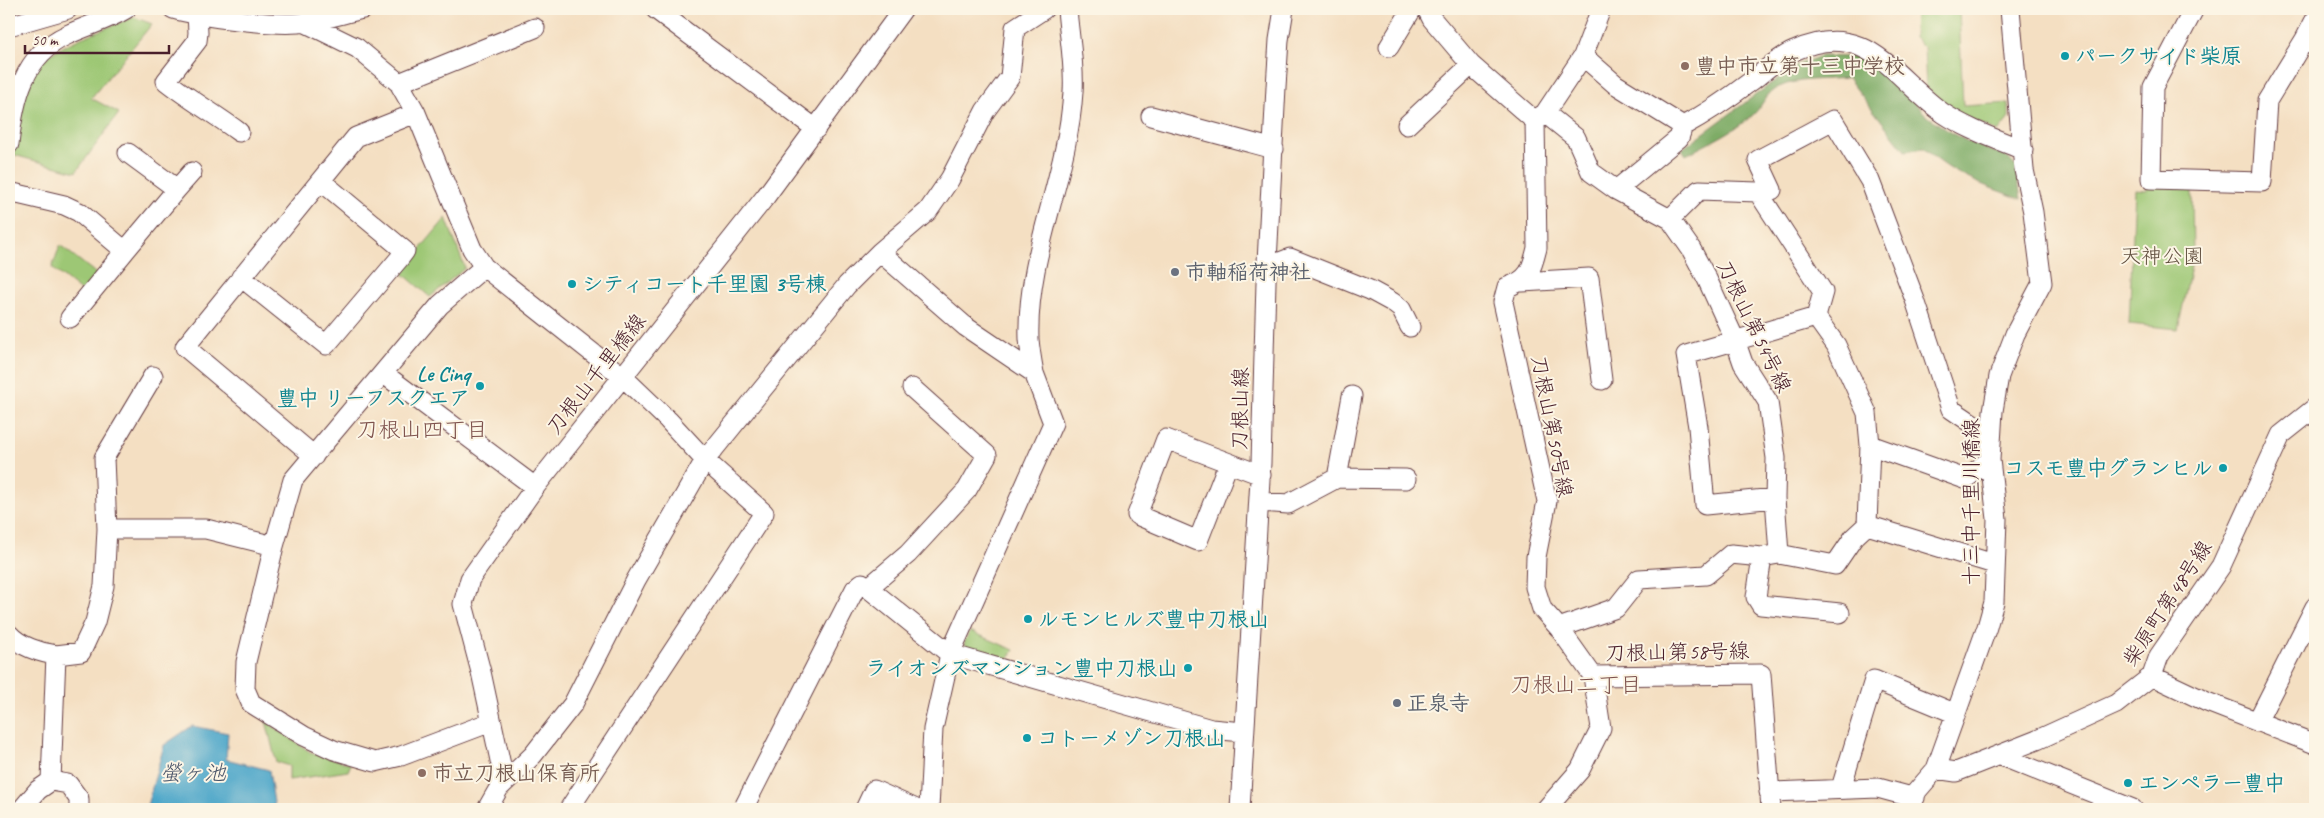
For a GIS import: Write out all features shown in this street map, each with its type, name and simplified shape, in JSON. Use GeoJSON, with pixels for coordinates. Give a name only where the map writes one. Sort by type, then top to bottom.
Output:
{"type":"FeatureCollection","features":[{"type":"Feature","properties":{"kind":"street"},"geometry":{"type":"LineString","coordinates":[[9,26],[68,9]]}},
{"type":"Feature","properties":{"kind":"street"},"geometry":{"type":"LineString","coordinates":[[9,144],[14,107],[22,82],[31,64],[40,53],[65,36],[126,9]]}},
{"type":"Feature","properties":{"kind":"street"},"geometry":{"type":"LineString","coordinates":[[173,9],[276,23],[306,23],[363,9]]}},
{"type":"Feature","properties":{"kind":"street"},"geometry":{"type":"LineString","coordinates":[[654,9],[816,130]]}},
{"type":"Feature","properties":{"kind":"street","name":"刀根山千里橋線"},"geometry":{"type":"LineString","coordinates":[[487,809],[499,788],[501,765],[464,604],[470,579],[535,487],[816,130],[903,9]]}},
{"type":"Feature","properties":{"kind":"street"},"geometry":{"type":"LineString","coordinates":[[499,788],[533,755],[573,704],[636,580],[705,460],[847,285],[880,252],[928,211],[950,179],[985,111],[1010,77],[1014,28],[1044,9]]}},
{"type":"Feature","properties":{"kind":"street"},"geometry":{"type":"LineString","coordinates":[[865,809],[874,790],[930,808],[934,729],[950,654],[1053,423],[1034,373],[1029,339],[1032,292],[1057,185],[1073,92],[1067,9]]}},
{"type":"Feature","properties":{"kind":"street","name":"刀根山線"},"geometry":{"type":"LineString","coordinates":[[1240,809],[1243,732],[1261,475],[1267,267],[1279,40],[1284,9]]}},
{"type":"Feature","properties":{"kind":"street"},"geometry":{"type":"LineString","coordinates":[[1389,47],[1412,9]]}},
{"type":"Feature","properties":{"kind":"street"},"geometry":{"type":"LineString","coordinates":[[1427,9],[1432,19],[1471,65],[1540,117],[1576,138],[1591,172],[1616,190],[1670,219],[1698,190],[1758,192],[1772,190],[1758,160],[1834,120],[1870,180],[1951,409],[1991,436]]}},
{"type":"Feature","properties":{"kind":"street"},"geometry":{"type":"LineString","coordinates":[[1540,117],[1583,56],[1601,9]]}},
{"type":"Feature","properties":{"kind":"street","name":"十三中千里川橋線"},"geometry":{"type":"LineString","coordinates":[[1912,804],[1917,791],[1936,769],[1954,713],[1987,627],[1994,602],[1997,519],[1990,460],[1991,436],[1999,376],[2015,334],[2042,283],[2023,150],[2010,9]]}},
{"type":"Feature","properties":{"kind":"street"},"geometry":{"type":"LineString","coordinates":[[2188,10],[2153,87],[2151,179],[2262,182],[2267,101],[2310,42],[2315,20]]}},
{"type":"Feature","properties":{"kind":"street"},"geometry":{"type":"LineString","coordinates":[[197,13],[197,41],[166,81],[194,103],[239,132]]}},
{"type":"Feature","properties":{"kind":"street"},"geometry":{"type":"LineString","coordinates":[[306,23],[357,48],[399,83],[416,113],[472,249],[484,267],[623,377],[668,420],[705,460],[764,513],[570,809]]}},
{"type":"Feature","properties":{"kind":"street"},"geometry":{"type":"LineString","coordinates":[[399,83],[535,28]]}},
{"type":"Feature","properties":{"kind":"street"},"geometry":{"type":"LineString","coordinates":[[1616,190],[1679,138],[1684,126],[1794,51],[1836,42],[1862,46],[1880,57],[1915,90],[1944,113],[1987,136],[2023,150]]}},
{"type":"Feature","properties":{"kind":"street"},"geometry":{"type":"LineString","coordinates":[[1583,56],[1615,84],[1684,126]]}},
{"type":"Feature","properties":{"kind":"street"},"geometry":{"type":"LineString","coordinates":[[1408,125],[1471,65]]}},
{"type":"Feature","properties":{"kind":"street"},"geometry":{"type":"LineString","coordinates":[[314,456],[185,347],[356,137],[416,113]]}},
{"type":"Feature","properties":{"kind":"street"},"geometry":{"type":"LineString","coordinates":[[1150,116],[1274,149]]}},
{"type":"Feature","properties":{"kind":"street","name":"刀根山第50号線"},"geometry":{"type":"LineString","coordinates":[[1540,117],[1537,248],[1532,267],[1522,282],[1507,287],[1503,302],[1547,501],[1536,557],[1535,587],[1542,609],[1560,628],[1593,676],[1601,728],[1580,770],[1546,809]]}},
{"type":"Feature","properties":{"kind":"street"},"geometry":{"type":"LineString","coordinates":[[128,153],[177,189]]}},
{"type":"Feature","properties":{"kind":"street"},"geometry":{"type":"LineString","coordinates":[[70,318],[192,172]]}},
{"type":"Feature","properties":{"kind":"street"},"geometry":{"type":"LineString","coordinates":[[242,278],[326,346],[405,250],[321,180]]}},
{"type":"Feature","properties":{"kind":"street"},"geometry":{"type":"LineString","coordinates":[[9,192],[64,205],[79,212],[125,251]]}},
{"type":"Feature","properties":{"kind":"street"},"geometry":{"type":"LineString","coordinates":[[1758,192],[1824,292],[1816,317]]}},
{"type":"Feature","properties":{"kind":"street","name":"刀根山第54号線"},"geometry":{"type":"LineString","coordinates":[[1670,219],[1700,264],[1735,340],[1743,363],[1768,402],[1776,458],[1775,498],[1770,555],[1756,597],[1761,605],[1840,613]]}},
{"type":"Feature","properties":{"kind":"street"},"geometry":{"type":"LineString","coordinates":[[880,252],[966,327],[1034,373]]}},
{"type":"Feature","properties":{"kind":"street"},"geometry":{"type":"LineString","coordinates":[[1267,267],[1290,258],[1370,290],[1401,309],[1410,326]]}},
{"type":"Feature","properties":{"kind":"street"},"geometry":{"type":"LineString","coordinates":[[484,267],[440,305],[384,374],[293,480],[274,546],[246,662],[245,689],[251,703],[304,736],[334,750],[376,762],[402,756],[491,722]]}},
{"type":"Feature","properties":{"kind":"street"},"geometry":{"type":"LineString","coordinates":[[1522,282],[1589,278],[1602,380]]}},
{"type":"Feature","properties":{"kind":"street"},"geometry":{"type":"LineString","coordinates":[[1775,498],[1705,505],[1698,426],[1686,355],[1816,317]]}},
{"type":"Feature","properties":{"kind":"street"},"geometry":{"type":"LineString","coordinates":[[1560,628],[1616,608],[1639,579],[1706,576],[1731,554],[1770,555],[1835,565],[1854,537],[1867,525],[1870,445],[1867,413],[1836,345],[1816,317]]}},
{"type":"Feature","properties":{"kind":"street"},"geometry":{"type":"LineString","coordinates":[[384,374],[535,487]]}},
{"type":"Feature","properties":{"kind":"street"},"geometry":{"type":"LineString","coordinates":[[9,634],[13,639],[45,654],[56,655],[81,652],[95,622],[104,586],[107,529],[104,458],[152,376]]}},
{"type":"Feature","properties":{"kind":"street"},"geometry":{"type":"LineString","coordinates":[[868,588],[908,554],[967,490],[987,455],[912,388]]}},
{"type":"Feature","properties":{"kind":"street"},"geometry":{"type":"LineString","coordinates":[[1337,478],[1352,396]]}},
{"type":"Feature","properties":{"kind":"street","name":"柴原町第48号線"},"geometry":{"type":"LineString","coordinates":[[1936,769],[1956,772],[2001,756],[2116,704],[2152,676],[2159,656],[2221,566],[2281,435],[2315,408]]}},
{"type":"Feature","properties":{"kind":"street"},"geometry":{"type":"LineString","coordinates":[[1228,464],[1198,541],[1137,516],[1166,439],[1261,475]]}},
{"type":"Feature","properties":{"kind":"street"},"geometry":{"type":"LineString","coordinates":[[1870,445],[1965,479],[1990,460]]}},
{"type":"Feature","properties":{"kind":"street"},"geometry":{"type":"LineString","coordinates":[[1259,502],[1288,504],[1337,478],[1406,479]]}},
{"type":"Feature","properties":{"kind":"street"},"geometry":{"type":"LineString","coordinates":[[1867,525],[1994,564]]}},
{"type":"Feature","properties":{"kind":"street"},"geometry":{"type":"LineString","coordinates":[[107,529],[206,528],[274,546]]}},
{"type":"Feature","properties":{"kind":"street"},"geometry":{"type":"LineString","coordinates":[[743,809],[855,589],[862,583],[950,654],[1211,728],[1243,732]]}},
{"type":"Feature","properties":{"kind":"street"},"geometry":{"type":"LineString","coordinates":[[2257,722],[2315,607]]}},
{"type":"Feature","properties":{"kind":"street"},"geometry":{"type":"LineString","coordinates":[[51,782],[56,655]]}},
{"type":"Feature","properties":{"kind":"street","name":"刀根山第58号線"},"geometry":{"type":"LineString","coordinates":[[1593,676],[1761,674],[1770,801]]}},
{"type":"Feature","properties":{"kind":"street"},"geometry":{"type":"LineString","coordinates":[[2152,676],[2207,702],[2315,744]]}},
{"type":"Feature","properties":{"kind":"street"},"geometry":{"type":"LineString","coordinates":[[1841,788],[1874,680],[1954,713]]}},
{"type":"Feature","properties":{"kind":"street"},"geometry":{"type":"LineString","coordinates":[[2001,756],[2133,809]]}},
{"type":"Feature","properties":{"kind":"street"},"geometry":{"type":"LineString","coordinates":[[22,809],[38,790],[51,782],[68,784],[79,799],[79,809]]}},
{"type":"Feature","properties":{"kind":"street"},"geometry":{"type":"LineString","coordinates":[[1770,801],[1841,788],[1878,788],[1912,804]]}},
{"type":"Feature","properties":{"kind":"green space"},"geometry":{"type":"Polygon","coordinates":[[[1915,9],[1959,9],[1963,106],[2009,103],[2009,118],[1998,132],[1960,114],[1926,89],[1924,47],[1914,37],[1915,9]]]}},
{"type":"Feature","properties":{"kind":"green space"},"geometry":{"type":"Polygon","coordinates":[[[134,17],[152,24],[91,98],[119,113],[76,172],[14,155],[25,91],[32,73],[40,63],[51,54],[78,39],[134,17]]]}},
{"type":"Feature","properties":{"kind":"green space"},"geometry":{"type":"Polygon","coordinates":[[[1821,56],[1855,57],[1883,68],[1926,115],[1951,133],[1975,145],[2006,156],[2016,167],[2021,199],[1957,173],[1945,166],[1924,148],[1905,151],[1848,78],[1795,82],[1779,87],[1767,96],[1753,115],[1737,127],[1686,155],[1682,149],[1795,66],[1821,56]]]}},
{"type":"Feature","properties":{"kind":"green space","name":"天神公園"},"geometry":{"type":"Polygon","coordinates":[[[2147,186],[2192,188],[2193,257],[2178,329],[2129,324],[2135,189],[2147,190],[2147,186]]]}},
{"type":"Feature","properties":{"kind":"green space"},"geometry":{"type":"Polygon","coordinates":[[[446,218],[465,268],[430,297],[401,272],[446,218]]]}},
{"type":"Feature","properties":{"kind":"green space"},"geometry":{"type":"Polygon","coordinates":[[[60,245],[98,275],[83,293],[52,268],[60,245]]]}},
{"type":"Feature","properties":{"kind":"green space"},"geometry":{"type":"Polygon","coordinates":[[[970,631],[1014,650],[1006,663],[968,651],[964,643],[970,631]]]}},
{"type":"Feature","properties":{"kind":"green space"},"geometry":{"type":"Polygon","coordinates":[[[266,721],[310,752],[351,764],[348,771],[289,780],[289,766],[276,762],[266,721]]]}},
{"type":"Feature","properties":{"kind":"water","name":"螢ヶ池"},"geometry":{"type":"Polygon","coordinates":[[[192,726],[228,733],[226,759],[269,770],[275,809],[146,809],[164,745],[192,726]]]}},
{"type":"Feature","properties":{"kind":"place","name":"パークサイド柴原"},"geometry":{"type":"Point","coordinates":[2065,56]}},
{"type":"Feature","properties":{"kind":"place","name":"豊中市立第十三中学校"},"geometry":{"type":"Point","coordinates":[1685,66]}},
{"type":"Feature","properties":{"kind":"place","name":"市軸稲荷神社"},"geometry":{"type":"Point","coordinates":[1175,272]}},
{"type":"Feature","properties":{"kind":"place","name":"シティコート千里園 3号棟"},"geometry":{"type":"Point","coordinates":[572,284]}},
{"type":"Feature","properties":{"kind":"place","name":"Le Cinq 豊中 リーフスクエア"},"geometry":{"type":"Point","coordinates":[480,386]}},
{"type":"Feature","properties":{"kind":"place","name":"コスモ豊中グランヒル"},"geometry":{"type":"Point","coordinates":[2223,468]}},
{"type":"Feature","properties":{"kind":"place","name":"ルモンヒルズ豊中刀根山"},"geometry":{"type":"Point","coordinates":[1028,619]}},
{"type":"Feature","properties":{"kind":"place","name":"ライオンズマンション豊中刀根山"},"geometry":{"type":"Point","coordinates":[1188,668]}},
{"type":"Feature","properties":{"kind":"place","name":"正泉寺"},"geometry":{"type":"Point","coordinates":[1397,703]}},
{"type":"Feature","properties":{"kind":"place","name":"コトーメゾン刀根山"},"geometry":{"type":"Point","coordinates":[1027,738]}},
{"type":"Feature","properties":{"kind":"place","name":"市立刀根山保育所"},"geometry":{"type":"Point","coordinates":[422,773]}},
{"type":"Feature","properties":{"kind":"place","name":"エンペラー豊中"},"geometry":{"type":"Point","coordinates":[2128,783]}},
{"type":"Feature","properties":{"kind":"district","name":"刀根山四丁目"},"geometry":{"type":"Point","coordinates":[422,430]}},
{"type":"Feature","properties":{"kind":"district","name":"刀根山二丁目"},"geometry":{"type":"Point","coordinates":[1576,685]}}]}
